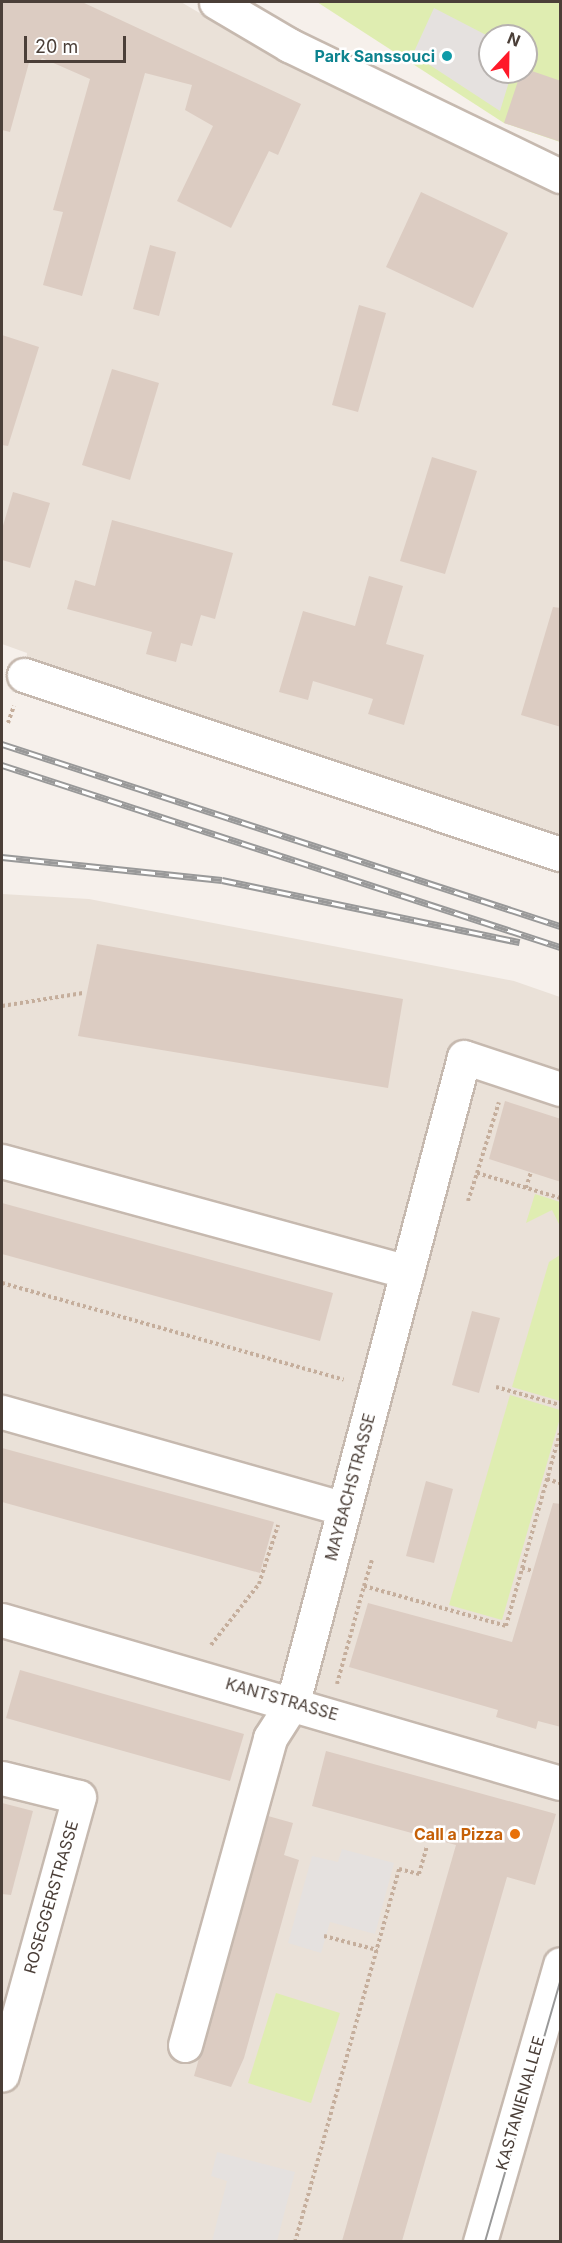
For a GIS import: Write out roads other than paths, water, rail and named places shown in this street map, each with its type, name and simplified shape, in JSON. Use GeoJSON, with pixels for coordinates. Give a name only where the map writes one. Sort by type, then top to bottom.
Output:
{"type":"FeatureCollection","features":[{"type":"Feature","properties":{"kind":"street"},"geometry":{"type":"LineString","coordinates":[[216,2],[289,45],[561,176]]}},
{"type":"Feature","properties":{"kind":"street"},"geometry":{"type":"LineString","coordinates":[[24,675],[561,854]]}},
{"type":"Feature","properties":{"kind":"street","name":"MAYBACHSTRASSE"},"geometry":{"type":"LineString","coordinates":[[184,2045],[270,1738],[293,1702],[464,1057],[561,1089]]}},
{"type":"Feature","properties":{"kind":"street"},"geometry":{"type":"LineString","coordinates":[[2,1161],[407,1272]]}},
{"type":"Feature","properties":{"kind":"street"},"geometry":{"type":"LineString","coordinates":[[2,1412],[344,1509]]}},
{"type":"Feature","properties":{"kind":"street","name":"KANTSTRASSE"},"geometry":{"type":"LineString","coordinates":[[2,1620],[293,1702],[561,1784]]}},
{"type":"Feature","properties":{"kind":"street","name":"ROSEGGERSTRASSE"},"geometry":{"type":"LineString","coordinates":[[2,1778],[79,1797],[2,2074]]}},
{"type":"Feature","properties":{"kind":"street","name":"KASTANIENALLEE"},"geometry":{"type":"LineString","coordinates":[[480,2241],[561,1964]]}},
{"type":"Feature","properties":{"kind":"tram line"},"geometry":{"type":"LineString","coordinates":[[485,2242],[560,1983]]}},
{"type":"Feature","properties":{"kind":"railway"},"geometry":{"type":"LineString","coordinates":[[2,744],[560,926]]}},
{"type":"Feature","properties":{"kind":"railway"},"geometry":{"type":"LineString","coordinates":[[2,765],[560,947]]}},
{"type":"Feature","properties":{"kind":"railway"},"geometry":{"type":"LineString","coordinates":[[2,857],[222,880],[520,942]]}},
{"type":"Feature","properties":{"kind":"place","name":"Park Sanssouci"},"geometry":{"type":"Point","coordinates":[447,56]}},
{"type":"Feature","properties":{"kind":"place","name":"Call a Pizza"},"geometry":{"type":"Point","coordinates":[515,1834]}}]}
